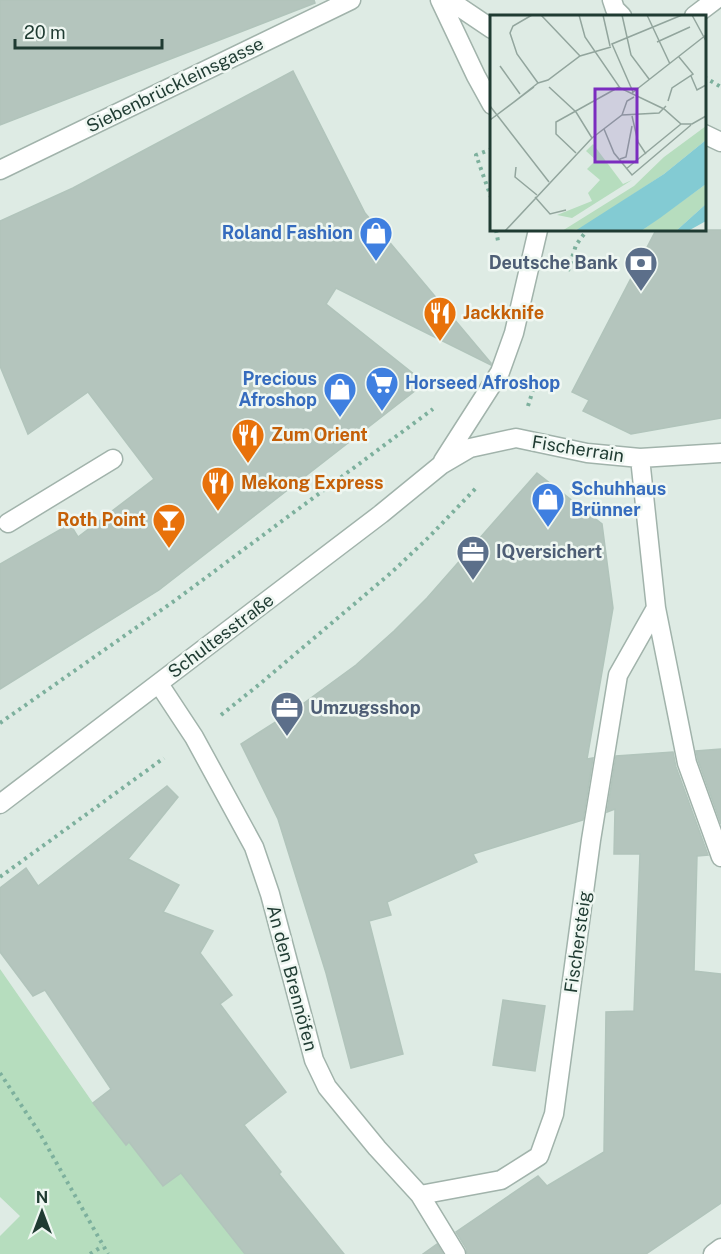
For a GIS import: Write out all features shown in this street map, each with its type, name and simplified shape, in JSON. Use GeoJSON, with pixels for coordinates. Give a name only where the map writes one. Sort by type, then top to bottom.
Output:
{"type":"FeatureCollection","features":[{"type":"Feature","properties":{"kind":"street","name":"Siebenbrückleinsgasse"},"geometry":{"type":"LineString","coordinates":[[0,170],[351,0]]}},
{"type":"Feature","properties":{"kind":"street"},"geometry":{"type":"LineString","coordinates":[[440,0],[490,101]]}},
{"type":"Feature","properties":{"kind":"street"},"geometry":{"type":"LineString","coordinates":[[449,0],[490,28]]}},
{"type":"Feature","properties":{"kind":"street"},"geometry":{"type":"LineString","coordinates":[[695,15],[715,0]]}},
{"type":"Feature","properties":{"kind":"street"},"geometry":{"type":"LineString","coordinates":[[706,134],[721,142]]}},
{"type":"Feature","properties":{"kind":"street"},"geometry":{"type":"LineString","coordinates":[[441,465],[500,372],[514,333],[538,231]]}},
{"type":"Feature","properties":{"kind":"street","name":"Fischerrain"},"geometry":{"type":"LineString","coordinates":[[441,465],[470,448],[516,438],[587,453],[640,458],[721,453]]}},
{"type":"Feature","properties":{"kind":"street"},"geometry":{"type":"LineString","coordinates":[[640,458],[656,608],[687,763],[721,857]]}},
{"type":"Feature","properties":{"kind":"street"},"geometry":{"type":"LineString","coordinates":[[8,523],[113,459]]}},
{"type":"Feature","properties":{"kind":"street","name":"Schultesstraße"},"geometry":{"type":"LineString","coordinates":[[0,804],[381,514],[441,465]]}},
{"type":"Feature","properties":{"kind":"street","name":"Fischersteig"},"geometry":{"type":"LineString","coordinates":[[420,1195],[501,1180],[539,1156],[554,1114],[591,840],[618,675],[656,608]]}},
{"type":"Feature","properties":{"kind":"street","name":"An den Brennöfen"},"geometry":{"type":"LineString","coordinates":[[159,684],[194,737],[254,847],[270,894],[314,1060],[327,1087],[377,1148],[420,1195],[456,1254]]}},
{"type":"Feature","properties":{"kind":"street"},"geometry":{"type":"LineString","coordinates":[[713,1254],[721,1248]]}},
{"type":"Feature","properties":{"kind":"path"},"geometry":{"type":"LineString","coordinates":[[706,78],[721,87]]}},
{"type":"Feature","properties":{"kind":"path"},"geometry":{"type":"LineString","coordinates":[[490,150],[476,155],[490,194]]}},
{"type":"Feature","properties":{"kind":"path"},"geometry":{"type":"LineString","coordinates":[[496,231],[499,248]]}},
{"type":"Feature","properties":{"kind":"path"},"geometry":{"type":"LineString","coordinates":[[0,723],[177,599],[442,402]]}},
{"type":"Feature","properties":{"kind":"path"},"geometry":{"type":"LineString","coordinates":[[0,877],[194,737],[392,572],[505,458],[516,438]]}},
{"type":"Feature","properties":{"kind":"path"},"geometry":{"type":"LineString","coordinates":[[0,1072],[39,1132],[108,1254]]}},
{"type":"Feature","properties":{"kind":"path"},"geometry":{"type":"LineString","coordinates":[[90,1254],[103,1246]]}},
{"type":"Feature","properties":{"kind":"green space"},"geometry":{"type":"Polygon","coordinates":[[[0,969],[93,1103],[126,1145],[129,1142],[163,1186],[181,1173],[245,1254],[0,1254],[0,1236],[20,1216],[0,1197],[0,969]]]}},
{"type":"Feature","properties":{"kind":"building"},"geometry":{"type":"Polygon","coordinates":[[[0,0],[314,0],[315,3],[0,125],[0,0]]]}},
{"type":"Feature","properties":{"kind":"building"},"geometry":{"type":"Polygon","coordinates":[[[293,71],[365,213],[491,365],[336,288],[326,304],[425,383],[159,590],[0,689],[0,564],[70,524],[78,537],[154,479],[88,392],[28,434],[0,366],[0,221],[73,188],[293,71]]]}},
{"type":"Feature","properties":{"kind":"building"},"geometry":{"type":"Polygon","coordinates":[[[721,230],[721,418],[631,434],[583,411],[589,400],[572,392],[655,231],[721,230]]]}},
{"type":"Feature","properties":{"kind":"building"},"geometry":{"type":"Polygon","coordinates":[[[537,473],[602,524],[613,608],[587,759],[593,758],[583,820],[473,854],[477,862],[387,902],[391,915],[369,921],[403,1054],[351,1068],[326,973],[278,819],[241,744],[293,711],[356,665],[394,631],[427,598],[537,473]]]}},
{"type":"Feature","properties":{"kind":"building"},"geometry":{"type":"Polygon","coordinates":[[[721,749],[721,824],[696,751],[721,749]]]}},
{"type":"Feature","properties":{"kind":"building"},"geometry":{"type":"Polygon","coordinates":[[[673,752],[676,767],[708,855],[697,856],[694,971],[721,974],[721,1203],[646,1254],[467,1254],[456,1232],[538,1176],[547,1186],[604,1152],[606,1012],[634,1011],[640,854],[614,854],[615,809],[607,812],[616,756],[673,752]]]}},
{"type":"Feature","properties":{"kind":"building"},"geometry":{"type":"Polygon","coordinates":[[[167,786],[178,797],[128,859],[179,885],[163,912],[213,931],[200,953],[232,995],[220,1004],[286,1092],[244,1125],[281,1172],[279,1174],[344,1254],[245,1254],[181,1173],[163,1186],[129,1142],[126,1145],[93,1103],[111,1089],[45,990],[33,996],[0,952],[0,888],[26,868],[38,886],[167,786]]]}},
{"type":"Feature","properties":{"kind":"building"},"geometry":{"type":"Polygon","coordinates":[[[503,1000],[545,1006],[535,1071],[493,1065],[503,1000]]]}},
{"type":"Feature","properties":{"kind":"building"},"geometry":{"type":"Polygon","coordinates":[[[437,1244],[443,1254],[423,1254],[437,1244]]]}},
{"type":"Feature","properties":{"kind":"place","name":"Roland Fashion"},"geometry":{"type":"Point","coordinates":[376,262]}},
{"type":"Feature","properties":{"kind":"place","name":"Deutsche Bank"},"geometry":{"type":"Point","coordinates":[641,292]}},
{"type":"Feature","properties":{"kind":"place","name":"Jackknife"},"geometry":{"type":"Point","coordinates":[440,342]}},
{"type":"Feature","properties":{"kind":"place","name":"Horseed Afroshop"},"geometry":{"type":"Point","coordinates":[382,412]}},
{"type":"Feature","properties":{"kind":"place","name":"Precious Afroshop"},"geometry":{"type":"Point","coordinates":[340,418]}},
{"type":"Feature","properties":{"kind":"place","name":"Zum Orient"},"geometry":{"type":"Point","coordinates":[248,464]}},
{"type":"Feature","properties":{"kind":"place","name":"Mekong Express"},"geometry":{"type":"Point","coordinates":[218,512]}},
{"type":"Feature","properties":{"kind":"place","name":"Schuhhaus Brünner"},"geometry":{"type":"Point","coordinates":[548,528]}},
{"type":"Feature","properties":{"kind":"place","name":"Roth Point"},"geometry":{"type":"Point","coordinates":[169,549]}},
{"type":"Feature","properties":{"kind":"place","name":"IQversichert"},"geometry":{"type":"Point","coordinates":[473,581]}},
{"type":"Feature","properties":{"kind":"place","name":"Umzugsshop"},"geometry":{"type":"Point","coordinates":[287,737]}}]}
